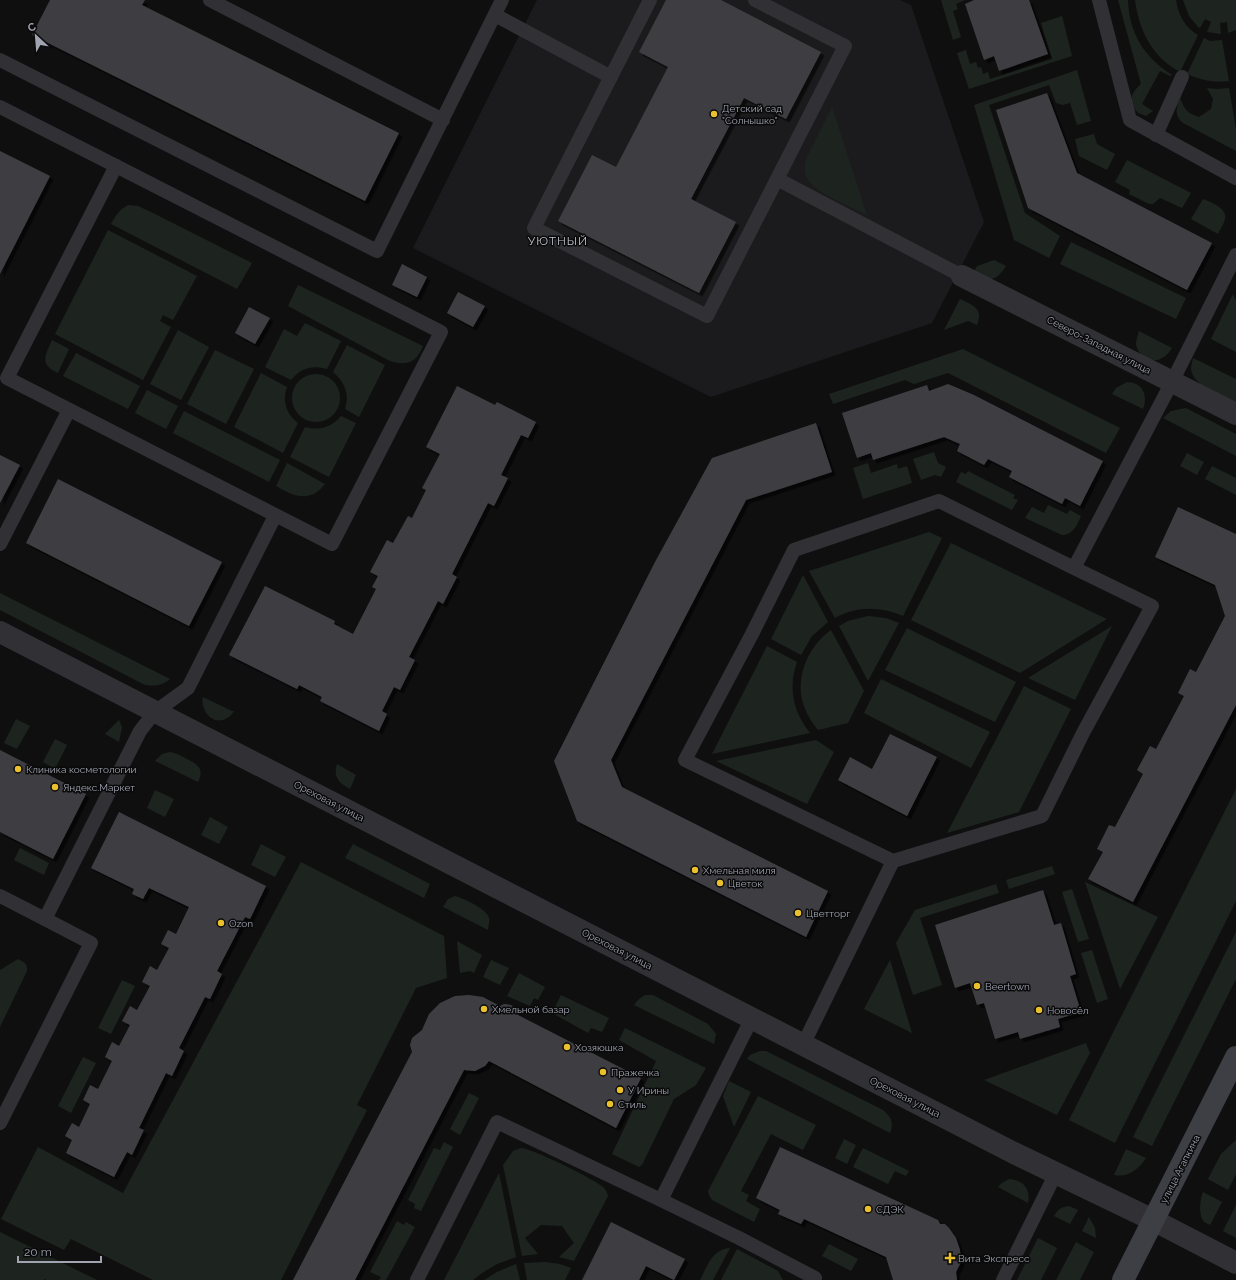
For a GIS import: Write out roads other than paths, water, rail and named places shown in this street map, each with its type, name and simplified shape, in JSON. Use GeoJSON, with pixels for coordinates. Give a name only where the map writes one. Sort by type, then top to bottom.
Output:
{"type":"FeatureCollection","features":[{"type":"Feature","properties":{"kind":"main road","name":"улица Агапкина"},"geometry":{"type":"LineString","coordinates":[[1123,1280],[1236,1057]]}},
{"type":"Feature","properties":{"kind":"street","name":"Северо-Западная улица"},"geometry":{"type":"LineString","coordinates":[[962,276],[1236,414]]}},
{"type":"Feature","properties":{"kind":"street","name":"Ореховая улица"},"geometry":{"type":"LineString","coordinates":[[0,632],[803,1045],[1236,1263]]}},
{"type":"Feature","properties":{"kind":"lane"},"geometry":{"type":"LineString","coordinates":[[210,0],[443,120]]}},
{"type":"Feature","properties":{"kind":"lane"},"geometry":{"type":"LineString","coordinates":[[0,60],[377,251],[502,0]]}},
{"type":"Feature","properties":{"kind":"lane"},"geometry":{"type":"LineString","coordinates":[[650,0],[534,228],[707,316],[845,46],[755,0]]}},
{"type":"Feature","properties":{"kind":"lane"},"geometry":{"type":"LineString","coordinates":[[1099,0],[1130,120],[1236,178]]}},
{"type":"Feature","properties":{"kind":"lane"},"geometry":{"type":"LineString","coordinates":[[494,15],[611,77]]}},
{"type":"Feature","properties":{"kind":"lane"},"geometry":{"type":"LineString","coordinates":[[1156,135],[1182,77]]}},
{"type":"Feature","properties":{"kind":"lane"},"geometry":{"type":"LineString","coordinates":[[0,107],[116,166],[441,332],[332,544],[7,378],[116,166]]}},
{"type":"Feature","properties":{"kind":"lane"},"geometry":{"type":"LineString","coordinates":[[777,179],[962,276]]}},
{"type":"Feature","properties":{"kind":"lane"},"geometry":{"type":"LineString","coordinates":[[1074,568],[1172,382],[1236,255]]}},
{"type":"Feature","properties":{"kind":"lane"},"geometry":{"type":"LineString","coordinates":[[0,544],[69,410]]}},
{"type":"Feature","properties":{"kind":"lane"},"geometry":{"type":"LineString","coordinates":[[939,500],[1152,606],[1083,733],[1042,816],[894,860],[685,760],[752,634],[794,550],[939,500]]}},
{"type":"Feature","properties":{"kind":"lane"},"geometry":{"type":"LineString","coordinates":[[45,919],[140,731],[155,712],[188,688],[275,516]]}},
{"type":"Feature","properties":{"kind":"lane"},"geometry":{"type":"LineString","coordinates":[[803,1045],[894,860]]}},
{"type":"Feature","properties":{"kind":"lane"},"geometry":{"type":"LineString","coordinates":[[0,896],[91,943],[0,1123]]}},
{"type":"Feature","properties":{"kind":"lane"},"geometry":{"type":"LineString","coordinates":[[661,1200],[752,1018]]}},
{"type":"Feature","properties":{"kind":"lane"},"geometry":{"type":"LineString","coordinates":[[417,1280],[497,1122],[739,1238],[815,1278],[814,1280]]}},
{"type":"Feature","properties":{"kind":"lane"},"geometry":{"type":"LineString","coordinates":[[1003,1280],[1056,1173]]}},
{"type":"Feature","properties":{"kind":"place","name":"Детский сад \"Солнышко\""},"geometry":{"type":"Point","coordinates":[714,114]}},
{"type":"Feature","properties":{"kind":"place","name":"Клиника косметологии"},"geometry":{"type":"Point","coordinates":[18,769]}},
{"type":"Feature","properties":{"kind":"place","name":"Яндекс.Маркет"},"geometry":{"type":"Point","coordinates":[55,787]}},
{"type":"Feature","properties":{"kind":"place","name":"Хмельная миля"},"geometry":{"type":"Point","coordinates":[695,870]}},
{"type":"Feature","properties":{"kind":"place","name":"Цветок"},"geometry":{"type":"Point","coordinates":[720,883]}},
{"type":"Feature","properties":{"kind":"place","name":"Цветторг"},"geometry":{"type":"Point","coordinates":[798,913]}},
{"type":"Feature","properties":{"kind":"place","name":"Ozon"},"geometry":{"type":"Point","coordinates":[221,923]}},
{"type":"Feature","properties":{"kind":"place","name":"Beertown"},"geometry":{"type":"Point","coordinates":[977,986]}},
{"type":"Feature","properties":{"kind":"place","name":"Хмельной базар"},"geometry":{"type":"Point","coordinates":[484,1009]}},
{"type":"Feature","properties":{"kind":"place","name":"Новосёл"},"geometry":{"type":"Point","coordinates":[1039,1010]}},
{"type":"Feature","properties":{"kind":"place","name":"Хозяюшка"},"geometry":{"type":"Point","coordinates":[567,1047]}},
{"type":"Feature","properties":{"kind":"place","name":"Пражечка"},"geometry":{"type":"Point","coordinates":[603,1072]}},
{"type":"Feature","properties":{"kind":"place","name":"У Ирины"},"geometry":{"type":"Point","coordinates":[620,1090]}},
{"type":"Feature","properties":{"kind":"place","name":"Стиль"},"geometry":{"type":"Point","coordinates":[610,1104]}},
{"type":"Feature","properties":{"kind":"place","name":"СДЭК"},"geometry":{"type":"Point","coordinates":[868,1209]}},
{"type":"Feature","properties":{"kind":"place","name":"Вита Экспресс"},"geometry":{"type":"Point","coordinates":[950,1258]}},
{"type":"Feature","properties":{"kind":"district","name":"УЮТНЫЙ"},"geometry":{"type":"Point","coordinates":[558,241]}}]}
